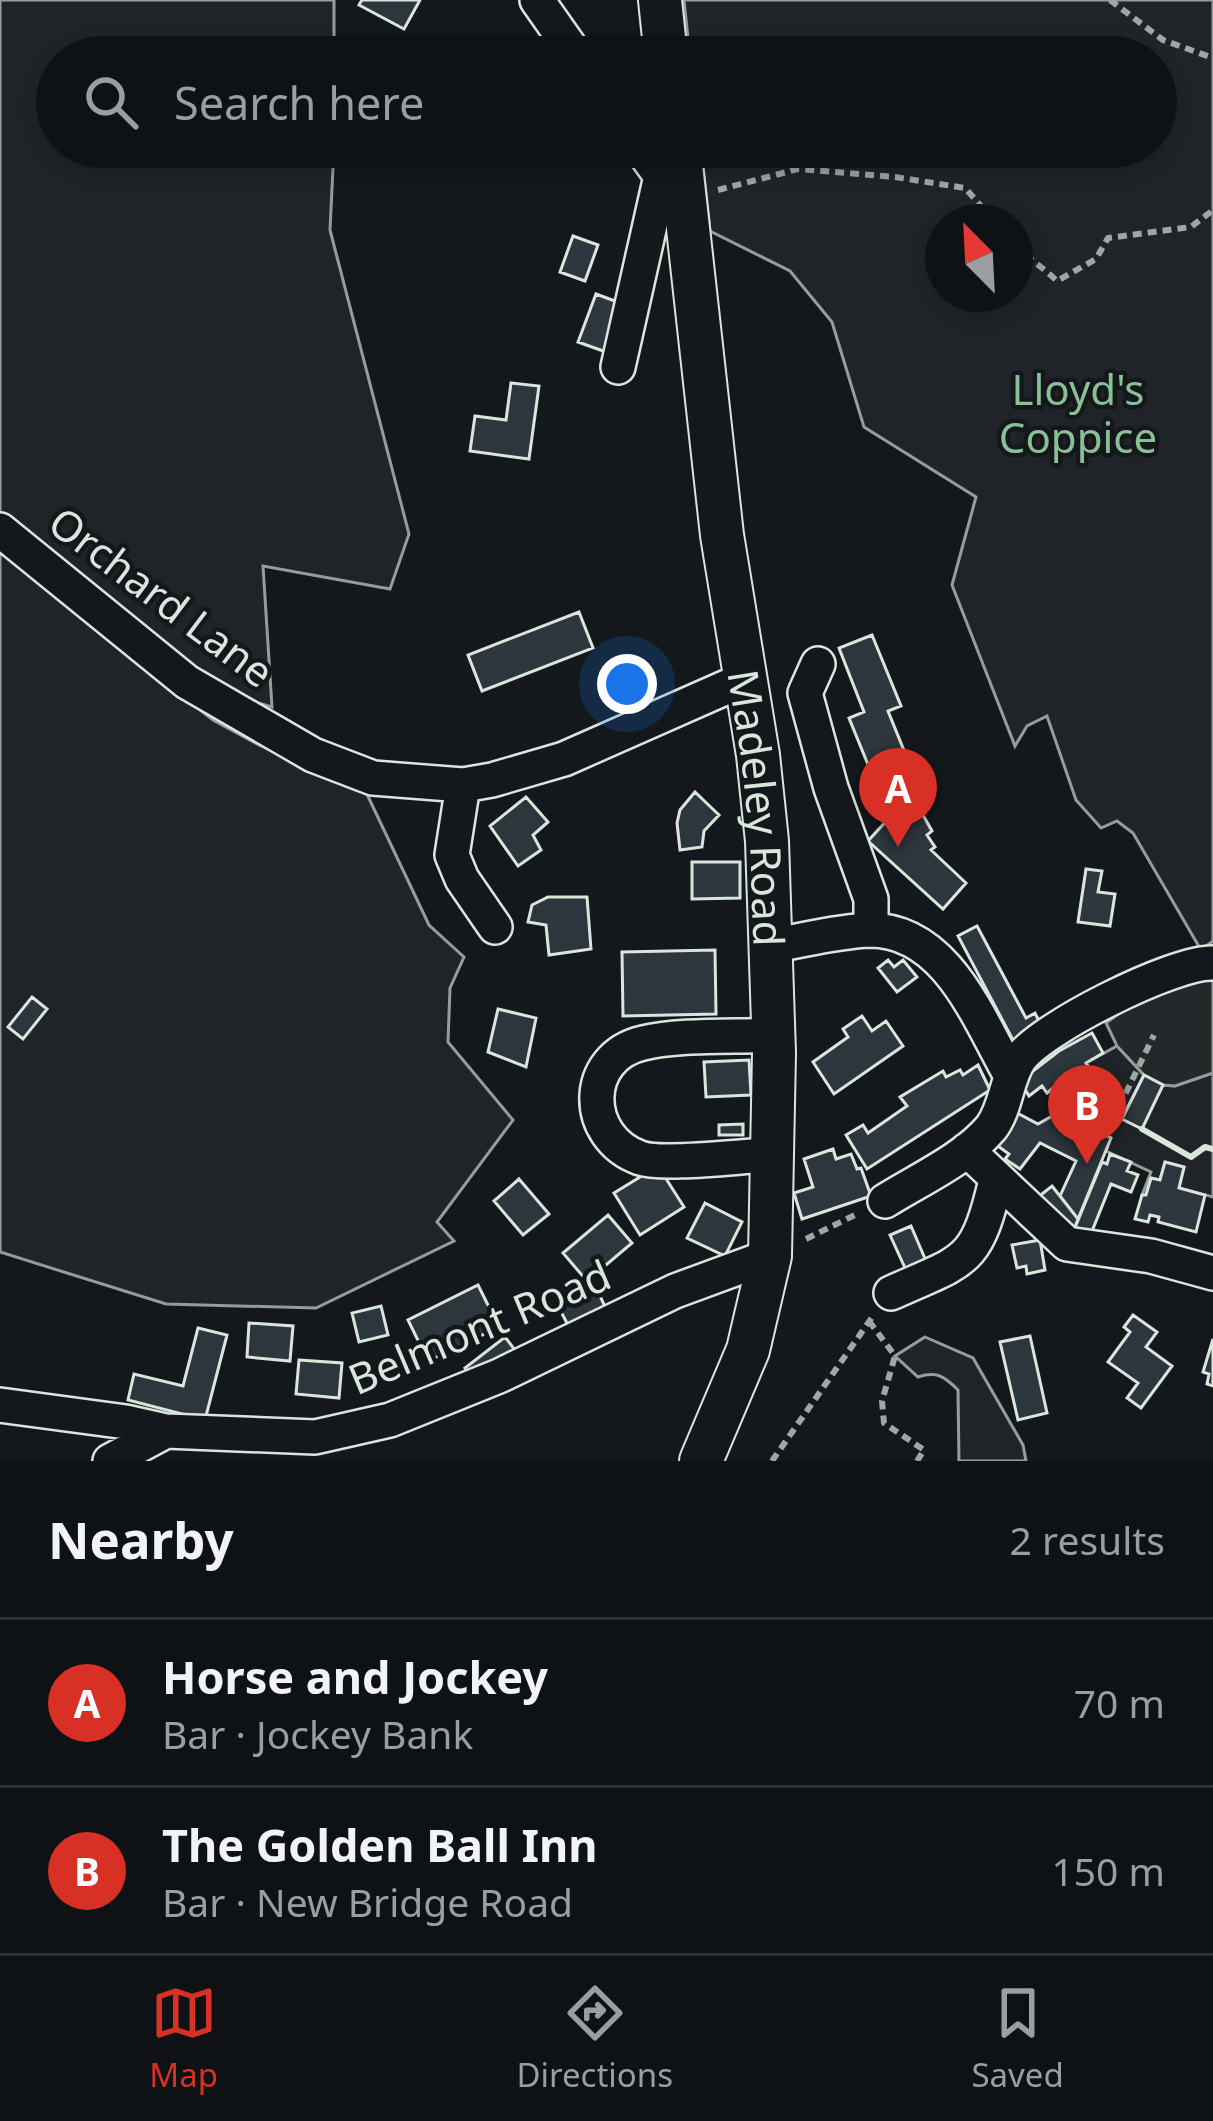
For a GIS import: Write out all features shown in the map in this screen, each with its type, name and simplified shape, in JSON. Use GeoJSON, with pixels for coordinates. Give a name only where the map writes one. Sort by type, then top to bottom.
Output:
{"type":"FeatureCollection","features":[{"type":"Feature","properties":{"kind":"main road"},"geometry":{"type":"LineString","coordinates":[[660,0],[664,36]]}},
{"type":"Feature","properties":{"kind":"main road","name":"Madeley Road"},"geometry":{"type":"LineString","coordinates":[[677,177],[767,842],[774,1035],[770,1256],[748,1350],[700,1461]]}},
{"type":"Feature","properties":{"kind":"street"},"geometry":{"type":"LineString","coordinates":[[537,0],[562,36]]}},
{"type":"Feature","properties":{"kind":"street"},"geometry":{"type":"LineString","coordinates":[[618,367],[677,177]]}},
{"type":"Feature","properties":{"kind":"street","name":"Orchard Lane"},"geometry":{"type":"LineString","coordinates":[[0,530],[187,682],[313,755],[373,778],[463,784],[564,759],[745,679]]}},
{"type":"Feature","properties":{"kind":"street"},"geometry":{"type":"LineString","coordinates":[[818,664],[805,693],[831,788],[872,899],[871,930]]}},
{"type":"Feature","properties":{"kind":"street"},"geometry":{"type":"LineString","coordinates":[[463,784],[452,855],[462,879],[495,927]]}},
{"type":"Feature","properties":{"kind":"street"},"geometry":{"type":"LineString","coordinates":[[769,946],[871,930],[909,938],[952,975],[1011,1076]]}},
{"type":"Feature","properties":{"kind":"street"},"geometry":{"type":"LineString","coordinates":[[885,1201],[967,1150],[993,1126],[1026,1050],[1154,976],[1197,962],[1213,963]]}},
{"type":"Feature","properties":{"kind":"street"},"geometry":{"type":"LineString","coordinates":[[770,1155],[644,1160],[620,1147],[604,1130],[595,1105],[597,1083],[612,1056],[643,1043],[774,1035]]}},
{"type":"Feature","properties":{"kind":"street"},"geometry":{"type":"LineString","coordinates":[[967,1150],[1067,1244],[1151,1256],[1213,1274]]}},
{"type":"Feature","properties":{"kind":"street"},"geometry":{"type":"LineString","coordinates":[[891,1293],[971,1253],[986,1224],[996,1180]]}},
{"type":"Feature","properties":{"kind":"street","name":"Belmont Road"},"geometry":{"type":"LineString","coordinates":[[0,1405],[166,1431],[315,1437],[390,1420],[499,1376],[675,1291],[770,1256]]}},
{"type":"Feature","properties":{"kind":"street"},"geometry":{"type":"LineString","coordinates":[[110,1461],[166,1431]]}},
{"type":"Feature","properties":{"kind":"path"},"geometry":{"type":"LineString","coordinates":[[1110,0],[1158,36]]}},
{"type":"Feature","properties":{"kind":"path"},"geometry":{"type":"LineString","coordinates":[[1177,45],[1213,58]]}},
{"type":"Feature","properties":{"kind":"path"},"geometry":{"type":"LineString","coordinates":[[677,177],[798,169],[965,188],[979,204]]}},
{"type":"Feature","properties":{"kind":"path"},"geometry":{"type":"LineString","coordinates":[[1033,263],[1057,281],[1096,259],[1108,238],[1191,227],[1213,210]]}},
{"type":"Feature","properties":{"kind":"path"},"geometry":{"type":"LineString","coordinates":[[1106,1135],[1154,1035]]}},
{"type":"Feature","properties":{"kind":"path"},"geometry":{"type":"LineString","coordinates":[[770,1256],[885,1201]]}},
{"type":"Feature","properties":{"kind":"path"},"geometry":{"type":"LineString","coordinates":[[772,1461],[891,1293]]}},
{"type":"Feature","properties":{"kind":"path"},"geometry":{"type":"LineString","coordinates":[[869,1321],[895,1356],[882,1401],[884,1423],[924,1450],[917,1461]]}},
{"type":"Feature","properties":{"kind":"green space"},"geometry":{"type":"Polygon","coordinates":[[[0,0],[334,0],[334,36],[36,36],[36,168],[333,168],[330,230],[409,534],[390,589],[263,566],[272,707],[251,701],[53,594],[213,720],[365,790],[429,925],[464,957],[450,988],[448,1042],[513,1120],[437,1222],[454,1241],[316,1308],[166,1304],[0,1252],[0,0]]]}},
{"type":"Feature","properties":{"kind":"green space","name":"Lloyd's Coppice"},"geometry":{"type":"Polygon","coordinates":[[[684,0],[1213,0],[1213,941],[1201,950],[1133,833],[1117,821],[1101,828],[1076,800],[1047,716],[1027,726],[1015,746],[952,585],[976,497],[864,427],[832,322],[790,271],[710,231],[703,168],[1177,168],[1177,36],[688,36],[684,0]]]}},
{"type":"Feature","properties":{"kind":"green space"},"geometry":{"type":"Polygon","coordinates":[[[1117,1046],[1144,1075],[1122,1118],[1141,1128],[1163,1085],[1175,1086],[1213,1073],[1213,1197],[1179,1188],[1184,1167],[1165,1162],[1160,1180],[1151,1178],[1142,1195],[1151,1172],[1106,1151],[1110,1138],[1061,1111],[1094,1077],[1086,1063],[1117,1046]]]}},
{"type":"Feature","properties":{"kind":"green space"},"geometry":{"type":"Polygon","coordinates":[[[925,1337],[973,1358],[1023,1445],[1026,1461],[959,1461],[958,1390],[940,1376],[918,1377],[895,1356],[925,1337]]]}},
{"type":"Feature","properties":{"kind":"shaded area"},"geometry":{"type":"Polygon","coordinates":[[[1213,975],[1213,1073],[1175,1086],[1144,1075],[1117,1046],[1106,1023],[1147,993],[1213,975]]]}},
{"type":"Feature","properties":{"kind":"building"},"geometry":{"type":"Polygon","coordinates":[[[362,0],[420,0],[404,29],[359,5],[362,0]]]}},
{"type":"Feature","properties":{"kind":"building"},"geometry":{"type":"Polygon","coordinates":[[[573,236],[598,245],[585,281],[560,272],[573,236]]]}},
{"type":"Feature","properties":{"kind":"building"},"geometry":{"type":"Polygon","coordinates":[[[596,294],[623,304],[606,352],[578,342],[596,294]]]}},
{"type":"Feature","properties":{"kind":"building"},"geometry":{"type":"Polygon","coordinates":[[[511,383],[539,386],[529,459],[470,451],[475,416],[506,420],[511,383]]]}},
{"type":"Feature","properties":{"kind":"building"},"geometry":{"type":"Polygon","coordinates":[[[579,612],[593,648],[482,691],[468,655],[579,612]]]}},
{"type":"Feature","properties":{"kind":"building"},"geometry":{"type":"Polygon","coordinates":[[[872,635],[901,706],[888,711],[916,780],[880,794],[849,718],[864,712],[839,648],[872,635]]]}},
{"type":"Feature","properties":{"kind":"building"},"geometry":{"type":"Polygon","coordinates":[[[695,792],[719,815],[704,831],[702,847],[680,850],[680,810],[695,792]]]}},
{"type":"Feature","properties":{"kind":"building"},"geometry":{"type":"Polygon","coordinates":[[[526,797],[548,822],[533,835],[541,850],[518,866],[490,826],[526,797]]]}},
{"type":"Feature","properties":{"kind":"building"},"geometry":{"type":"Polygon","coordinates":[[[919,808],[932,831],[927,835],[935,847],[931,850],[966,883],[943,909],[868,841],[890,817],[895,822],[919,808]]]}},
{"type":"Feature","properties":{"kind":"building"},"geometry":{"type":"Polygon","coordinates":[[[692,862],[740,862],[740,898],[692,899],[692,862]]]}},
{"type":"Feature","properties":{"kind":"building"},"geometry":{"type":"Polygon","coordinates":[[[1086,869],[1102,871],[1098,892],[1115,894],[1110,926],[1078,922],[1086,869]]]}},
{"type":"Feature","properties":{"kind":"building"},"geometry":{"type":"Polygon","coordinates":[[[548,897],[587,897],[591,949],[549,955],[546,925],[528,922],[532,905],[548,897]]]}},
{"type":"Feature","properties":{"kind":"building"},"geometry":{"type":"Polygon","coordinates":[[[977,926],[1026,1018],[1035,1013],[1042,1027],[1014,1042],[958,936],[977,926]]]}},
{"type":"Feature","properties":{"kind":"building"},"geometry":{"type":"Polygon","coordinates":[[[715,950],[716,1014],[623,1016],[622,952],[715,950]]]}},
{"type":"Feature","properties":{"kind":"building"},"geometry":{"type":"Polygon","coordinates":[[[888,960],[894,967],[903,960],[917,977],[897,992],[878,968],[888,960]]]}},
{"type":"Feature","properties":{"kind":"building"},"geometry":{"type":"Polygon","coordinates":[[[32,997],[47,1009],[23,1039],[8,1027],[32,997]]]}},
{"type":"Feature","properties":{"kind":"building"},"geometry":{"type":"Polygon","coordinates":[[[498,1009],[536,1018],[526,1067],[488,1052],[498,1009]]]}},
{"type":"Feature","properties":{"kind":"building"},"geometry":{"type":"Polygon","coordinates":[[[862,1016],[872,1031],[886,1021],[903,1046],[834,1094],[813,1062],[848,1037],[843,1029],[862,1016]]]}},
{"type":"Feature","properties":{"kind":"building"},"geometry":{"type":"Polygon","coordinates":[[[1092,1033],[1103,1053],[1086,1063],[1094,1076],[1083,1082],[1078,1075],[1071,1080],[1079,1088],[1067,1098],[1057,1085],[1047,1093],[1042,1086],[1029,1096],[1020,1081],[1092,1033]]]}},
{"type":"Feature","properties":{"kind":"building"},"geometry":{"type":"Polygon","coordinates":[[[749,1060],[751,1095],[706,1097],[704,1062],[749,1060]]]}},
{"type":"Feature","properties":{"kind":"building"},"geometry":{"type":"Polygon","coordinates":[[[978,1065],[990,1090],[867,1169],[846,1135],[863,1125],[868,1133],[907,1106],[900,1097],[943,1071],[946,1077],[960,1070],[963,1075],[978,1065]]]}},
{"type":"Feature","properties":{"kind":"building"},"geometry":{"type":"Polygon","coordinates":[[[1144,1075],[1163,1085],[1142,1129],[1122,1119],[1144,1075]]]}},
{"type":"Feature","properties":{"kind":"building"},"geometry":{"type":"Polygon","coordinates":[[[1061,1111],[1111,1138],[1078,1219],[1060,1196],[1076,1161],[1040,1143],[1020,1169],[995,1144],[1017,1113],[1038,1124],[1061,1111]]]}},
{"type":"Feature","properties":{"kind":"building"},"geometry":{"type":"Polygon","coordinates":[[[743,1124],[743,1135],[719,1135],[719,1125],[743,1124]]]}},
{"type":"Feature","properties":{"kind":"building"},"geometry":{"type":"Polygon","coordinates":[[[833,1149],[836,1159],[851,1154],[871,1196],[802,1219],[794,1193],[813,1187],[804,1159],[833,1149]]]}},
{"type":"Feature","properties":{"kind":"building"},"geometry":{"type":"Polygon","coordinates":[[[1110,1154],[1131,1162],[1127,1171],[1138,1175],[1131,1192],[1111,1184],[1088,1241],[1072,1235],[1102,1162],[1107,1164],[1110,1154]]]}},
{"type":"Feature","properties":{"kind":"building"},"geometry":{"type":"Polygon","coordinates":[[[1165,1162],[1184,1167],[1179,1188],[1205,1195],[1196,1232],[1158,1222],[1159,1217],[1150,1215],[1148,1222],[1135,1219],[1142,1195],[1151,1178],[1160,1180],[1165,1162]]]}},
{"type":"Feature","properties":{"kind":"building"},"geometry":{"type":"Polygon","coordinates":[[[658,1166],[684,1207],[640,1235],[614,1193],[658,1166]]]}},
{"type":"Feature","properties":{"kind":"building"},"geometry":{"type":"Polygon","coordinates":[[[519,1179],[549,1214],[523,1235],[494,1201],[519,1179]]]}},
{"type":"Feature","properties":{"kind":"building"},"geometry":{"type":"Polygon","coordinates":[[[1052,1186],[1078,1219],[1072,1235],[1037,1198],[1052,1186]]]}},
{"type":"Feature","properties":{"kind":"building"},"geometry":{"type":"Polygon","coordinates":[[[705,1203],[742,1222],[725,1256],[687,1238],[705,1203]]]}},
{"type":"Feature","properties":{"kind":"building"},"geometry":{"type":"Polygon","coordinates":[[[608,1215],[632,1243],[587,1281],[563,1253],[608,1215]]]}},
{"type":"Feature","properties":{"kind":"building"},"geometry":{"type":"Polygon","coordinates":[[[911,1226],[926,1261],[906,1270],[890,1235],[911,1226]]]}},
{"type":"Feature","properties":{"kind":"building"},"geometry":{"type":"Polygon","coordinates":[[[1040,1240],[1045,1270],[1027,1274],[1026,1266],[1017,1268],[1012,1245],[1040,1240]]]}},
{"type":"Feature","properties":{"kind":"building"},"geometry":{"type":"Polygon","coordinates":[[[478,1285],[499,1327],[428,1361],[408,1320],[478,1285]]]}},
{"type":"Feature","properties":{"kind":"building"},"geometry":{"type":"Polygon","coordinates":[[[596,1287],[607,1311],[570,1329],[558,1306],[596,1287]]]}},
{"type":"Feature","properties":{"kind":"building"},"geometry":{"type":"Polygon","coordinates":[[[381,1306],[388,1335],[359,1342],[352,1313],[381,1306]]]}},
{"type":"Feature","properties":{"kind":"building"},"geometry":{"type":"Polygon","coordinates":[[[1133,1315],[1157,1332],[1146,1347],[1172,1366],[1141,1408],[1127,1398],[1138,1383],[1108,1362],[1130,1332],[1124,1327],[1133,1315]]]}},
{"type":"Feature","properties":{"kind":"building"},"geometry":{"type":"Polygon","coordinates":[[[249,1323],[293,1326],[290,1361],[247,1357],[249,1323]]]}},
{"type":"Feature","properties":{"kind":"building"},"geometry":{"type":"Polygon","coordinates":[[[198,1328],[227,1335],[205,1420],[128,1400],[134,1374],[183,1386],[198,1328]]]}},
{"type":"Feature","properties":{"kind":"building"},"geometry":{"type":"Polygon","coordinates":[[[1030,1336],[1047,1413],[1018,1420],[1000,1342],[1030,1336]]]}},
{"type":"Feature","properties":{"kind":"building"},"geometry":{"type":"Polygon","coordinates":[[[505,1337],[515,1350],[475,1381],[465,1368],[505,1337]]]}},
{"type":"Feature","properties":{"kind":"building"},"geometry":{"type":"Polygon","coordinates":[[[1213,1339],[1213,1386],[1207,1384],[1209,1374],[1203,1372],[1213,1339]]]}},
{"type":"Feature","properties":{"kind":"building"},"geometry":{"type":"Polygon","coordinates":[[[299,1360],[342,1363],[339,1398],[296,1394],[299,1360]]]}},
{"type":"Feature","properties":{"kind":"wall"},"geometry":{"type":"LineString","coordinates":[[1142,1129],[1191,1157],[1205,1147],[1213,1149]]}},
{"type":"Feature","properties":{"kind":"place","name":"Horse and Jockey"},"geometry":{"type":"Point","coordinates":[898,847]}},
{"type":"Feature","properties":{"kind":"place","name":"The Golden Ball Inn"},"geometry":{"type":"Point","coordinates":[1087,1164]}}]}
